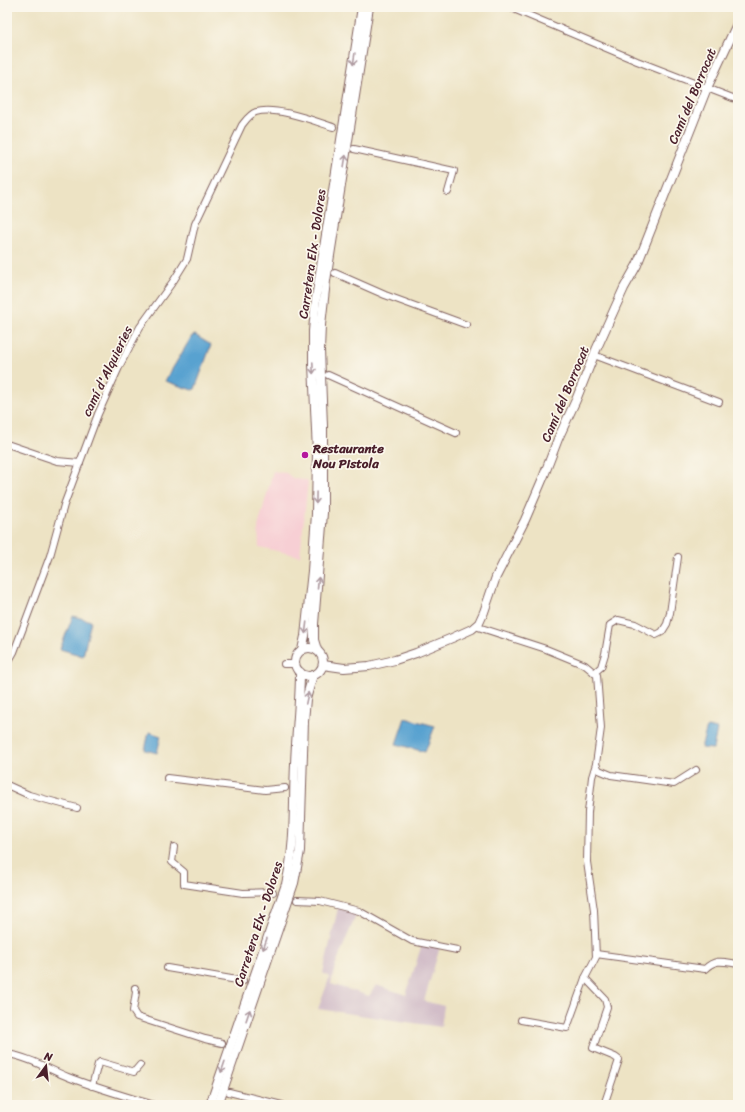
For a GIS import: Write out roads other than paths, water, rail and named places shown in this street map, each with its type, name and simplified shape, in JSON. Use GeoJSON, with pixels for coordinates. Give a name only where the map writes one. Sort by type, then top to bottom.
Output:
{"type":"FeatureCollection","features":[{"type":"Feature","properties":{"kind":"main road","name":"Carretera Elx - Dolores"},"geometry":{"type":"LineString","coordinates":[[302,650],[305,636],[311,578],[316,514],[317,452],[313,331],[316,298],[362,7]]}},
{"type":"Feature","properties":{"kind":"main road","name":"Carretera Elx - Dolores"},"geometry":{"type":"LineString","coordinates":[[317,650],[314,640],[314,624],[323,513],[323,447],[320,350],[322,312],[369,7]]}},
{"type":"Feature","properties":{"kind":"main road","name":"Camí del Borrocat"},"geometry":{"type":"LineString","coordinates":[[476,626],[484,612],[496,577],[528,513],[594,355],[624,288],[637,265],[707,88],[738,22]]}},
{"type":"Feature","properties":{"kind":"main road"},"geometry":{"type":"LineString","coordinates":[[323,665],[344,668],[369,666],[395,660],[452,638],[476,626]]}},
{"type":"Feature","properties":{"kind":"main road"},"geometry":{"type":"LineString","coordinates":[[309,648],[317,650],[323,657],[323,665],[319,672],[313,676],[300,672],[295,664],[296,656],[302,650],[309,648]]}},
{"type":"Feature","properties":{"kind":"main road","name":"Carretera Elx - Dolores"},"geometry":{"type":"LineString","coordinates":[[210,1105],[291,866],[300,672]]}},
{"type":"Feature","properties":{"kind":"main road","name":"Carretera Elx - Dolores"},"geometry":{"type":"LineString","coordinates":[[218,1105],[294,883],[300,851],[306,699],[313,676]]}},
{"type":"Feature","properties":{"kind":"street"},"geometry":{"type":"LineString","coordinates":[[508,7],[630,58],[738,100]]}},
{"type":"Feature","properties":{"kind":"street","name":"camí d'Alquieries"},"geometry":{"type":"LineString","coordinates":[[7,664],[14,652],[50,556],[64,504],[98,414],[120,365],[140,327],[174,280],[187,259],[195,224],[242,124],[256,112],[270,110],[298,116],[333,127]]}},
{"type":"Feature","properties":{"kind":"street"},"geometry":{"type":"LineString","coordinates":[[354,149],[454,172],[448,192]]}},
{"type":"Feature","properties":{"kind":"street"},"geometry":{"type":"LineString","coordinates":[[335,273],[385,295],[467,325]]}},
{"type":"Feature","properties":{"kind":"street"},"geometry":{"type":"LineString","coordinates":[[594,355],[719,402]]}},
{"type":"Feature","properties":{"kind":"street"},"geometry":{"type":"LineString","coordinates":[[328,375],[456,433]]}},
{"type":"Feature","properties":{"kind":"street"},"geometry":{"type":"LineString","coordinates":[[7,444],[57,461],[80,463]]}},
{"type":"Feature","properties":{"kind":"street"},"geometry":{"type":"LineString","coordinates":[[594,673],[601,667],[610,625],[618,620],[635,624],[656,635],[662,632],[667,624],[670,613],[678,556]]}},
{"type":"Feature","properties":{"kind":"street"},"geometry":{"type":"LineString","coordinates":[[476,626],[585,665],[597,675],[601,728],[596,764],[592,777],[588,812],[587,862],[594,910],[596,957],[585,978],[567,1028],[521,1020]]}},
{"type":"Feature","properties":{"kind":"street"},"geometry":{"type":"LineString","coordinates":[[284,664],[295,664]]}},
{"type":"Feature","properties":{"kind":"street"},"geometry":{"type":"LineString","coordinates":[[596,764],[599,770],[611,775],[674,784],[696,770]]}},
{"type":"Feature","properties":{"kind":"street"},"geometry":{"type":"LineString","coordinates":[[167,778],[265,790],[285,788]]}},
{"type":"Feature","properties":{"kind":"street"},"geometry":{"type":"LineString","coordinates":[[7,785],[29,795],[77,808]]}},
{"type":"Feature","properties":{"kind":"street"},"geometry":{"type":"LineString","coordinates":[[174,847],[172,862],[184,872],[184,884],[243,893],[273,892]]}},
{"type":"Feature","properties":{"kind":"street"},"geometry":{"type":"LineString","coordinates":[[297,900],[320,901],[359,911],[412,941],[457,950]]}},
{"type":"Feature","properties":{"kind":"street"},"geometry":{"type":"LineString","coordinates":[[596,954],[705,969],[712,962],[723,961],[738,964]]}},
{"type":"Feature","properties":{"kind":"street"},"geometry":{"type":"LineString","coordinates":[[167,968],[243,981]]}},
{"type":"Feature","properties":{"kind":"street"},"geometry":{"type":"LineString","coordinates":[[585,978],[605,999],[607,1007],[593,1048],[619,1060],[604,1105]]}},
{"type":"Feature","properties":{"kind":"street"},"geometry":{"type":"LineString","coordinates":[[135,988],[136,992],[133,1011],[137,1018],[222,1043]]}},
{"type":"Feature","properties":{"kind":"street"},"geometry":{"type":"LineString","coordinates":[[7,1054],[30,1060],[92,1086],[154,1105]]}},
{"type":"Feature","properties":{"kind":"street"},"geometry":{"type":"LineString","coordinates":[[92,1086],[98,1064],[100,1062],[134,1072],[140,1064]]}},
{"type":"Feature","properties":{"kind":"street"},"geometry":{"type":"LineString","coordinates":[[229,1092],[282,1105]]}},
{"type":"Feature","properties":{"kind":"water"},"geometry":{"type":"Polygon","coordinates":[[[195,335],[211,345],[195,389],[192,390],[165,381],[192,336],[195,335]]]}},
{"type":"Feature","properties":{"kind":"water"},"geometry":{"type":"Polygon","coordinates":[[[73,616],[91,621],[83,656],[60,649],[73,616]]]}},
{"type":"Feature","properties":{"kind":"water"},"geometry":{"type":"Polygon","coordinates":[[[405,718],[435,726],[425,752],[396,744],[405,718]]]}},
{"type":"Feature","properties":{"kind":"water"},"geometry":{"type":"Polygon","coordinates":[[[707,727],[717,729],[713,749],[701,748],[707,727]]]}},
{"type":"Feature","properties":{"kind":"water"},"geometry":{"type":"Polygon","coordinates":[[[149,732],[161,736],[157,753],[145,750],[149,732]]]}},
{"type":"Feature","properties":{"kind":"place","name":"Restaurante Nou Pistola"},"geometry":{"type":"Point","coordinates":[305,455]}}]}
